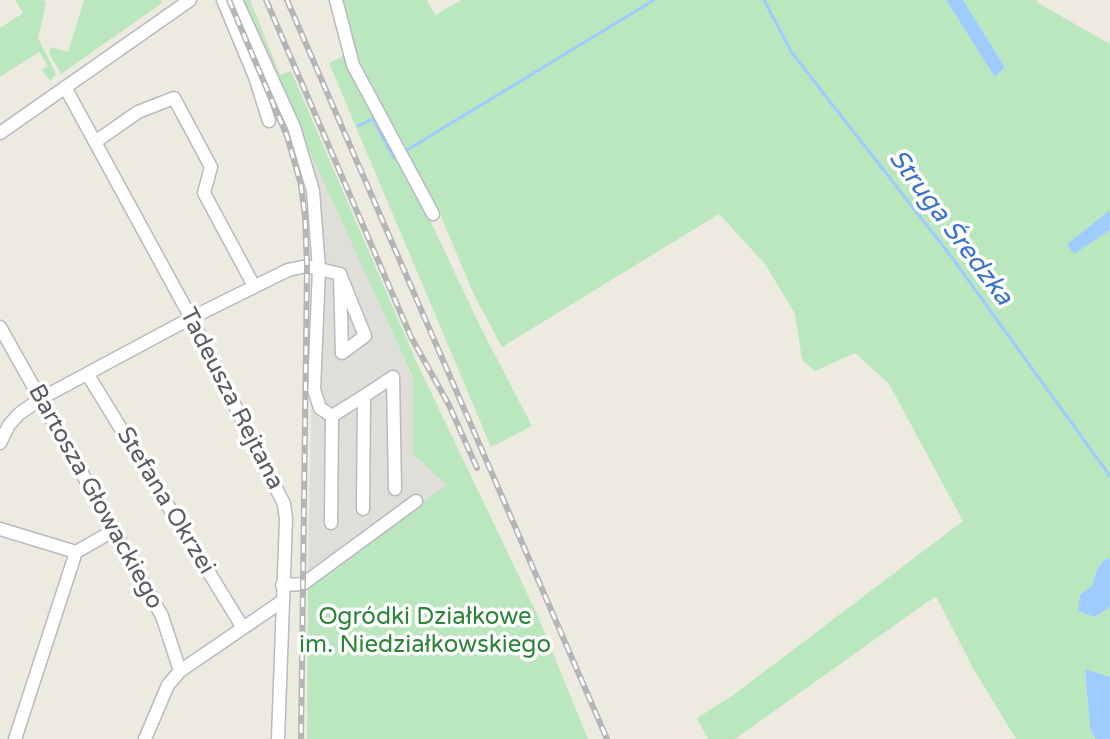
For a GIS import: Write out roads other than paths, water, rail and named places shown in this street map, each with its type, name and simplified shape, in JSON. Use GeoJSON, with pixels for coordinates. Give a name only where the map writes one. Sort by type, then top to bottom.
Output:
{"type":"FeatureCollection","features":[{"type":"Feature","properties":{"kind":"street"},"geometry":{"type":"LineString","coordinates":[[0,133],[170,6],[190,0]]}},
{"type":"Feature","properties":{"kind":"street"},"geometry":{"type":"LineString","coordinates":[[223,0],[255,77],[269,121]]}},
{"type":"Feature","properties":{"kind":"street"},"geometry":{"type":"LineString","coordinates":[[236,0],[294,127],[308,169],[313,191],[319,269],[314,390],[320,408],[332,416]]}},
{"type":"Feature","properties":{"kind":"street"},"geometry":{"type":"LineString","coordinates":[[336,0],[353,65],[433,214]]}},
{"type":"Feature","properties":{"kind":"street","name":"Tadeusza Rejtana"},"geometry":{"type":"LineString","coordinates":[[65,87],[191,318],[284,504],[278,739]]}},
{"type":"Feature","properties":{"kind":"street"},"geometry":{"type":"LineString","coordinates":[[95,142],[138,112],[174,98],[211,167],[204,193],[254,286]]}},
{"type":"Feature","properties":{"kind":"street"},"geometry":{"type":"LineString","coordinates":[[1,439],[19,414],[40,399],[254,286],[288,270],[307,266],[340,274]]}},
{"type":"Feature","properties":{"kind":"street"},"geometry":{"type":"LineString","coordinates":[[340,274],[365,336],[342,353],[342,337],[340,274]]}},
{"type":"Feature","properties":{"kind":"street","name":"Bartosza Głowackiego"},"geometry":{"type":"LineString","coordinates":[[0,327],[162,616],[180,671]]}},
{"type":"Feature","properties":{"kind":"street","name":"Stefana Okrzei"},"geometry":{"type":"LineString","coordinates":[[88,375],[243,628]]}},
{"type":"Feature","properties":{"kind":"street"},"geometry":{"type":"LineString","coordinates":[[332,416],[393,377],[395,489]]}},
{"type":"Feature","properties":{"kind":"street"},"geometry":{"type":"LineString","coordinates":[[363,509],[364,396]]}},
{"type":"Feature","properties":{"kind":"street"},"geometry":{"type":"LineString","coordinates":[[331,523],[332,416]]}},
{"type":"Feature","properties":{"kind":"street"},"geometry":{"type":"LineString","coordinates":[[282,585],[303,584],[416,501]]}},
{"type":"Feature","properties":{"kind":"street"},"geometry":{"type":"LineString","coordinates":[[0,529],[76,552]]}},
{"type":"Feature","properties":{"kind":"street"},"geometry":{"type":"LineString","coordinates":[[15,739],[76,552],[113,531]]}},
{"type":"Feature","properties":{"kind":"street"},"geometry":{"type":"LineString","coordinates":[[145,739],[168,685],[180,671],[281,602]]}},
{"type":"Feature","properties":{"kind":"water"},"geometry":{"type":"Polygon","coordinates":[[[946,0],[963,0],[1005,67],[995,77],[946,0]]]}},
{"type":"Feature","properties":{"kind":"water"},"geometry":{"type":"Polygon","coordinates":[[[1110,210],[1110,230],[1074,254],[1067,244],[1110,210]]]}},
{"type":"Feature","properties":{"kind":"water"},"geometry":{"type":"Polygon","coordinates":[[[1110,558],[1110,607],[1095,617],[1078,611],[1080,595],[1092,586],[1097,569],[1105,559],[1110,558]]]}},
{"type":"Feature","properties":{"kind":"water"},"geometry":{"type":"Polygon","coordinates":[[[1085,669],[1110,677],[1110,739],[1095,739],[1090,727],[1085,669]]]}},
{"type":"Feature","properties":{"kind":"waterway"},"geometry":{"type":"LineString","coordinates":[[407,150],[654,0]]}},
{"type":"Feature","properties":{"kind":"waterway","name":"Struga Średzka"},"geometry":{"type":"LineString","coordinates":[[764,0],[792,53],[950,255],[1110,476]]}},
{"type":"Feature","properties":{"kind":"waterway"},"geometry":{"type":"LineString","coordinates":[[358,126],[373,119],[394,158]]}},
{"type":"Feature","properties":{"kind":"railway"},"geometry":{"type":"LineString","coordinates":[[229,0],[287,136],[301,185],[305,217],[301,739]]}},
{"type":"Feature","properties":{"kind":"railway"},"geometry":{"type":"LineString","coordinates":[[266,0],[411,337],[449,405],[477,468]]}},
{"type":"Feature","properties":{"kind":"railway"},"geometry":{"type":"LineString","coordinates":[[287,0],[607,739]]}},
{"type":"Feature","properties":{"kind":"park label","name":"Ogródki Działkowe im. Niedziałkowskiego"},"geometry":{"type":"Point","coordinates":[425,632]}}]}
